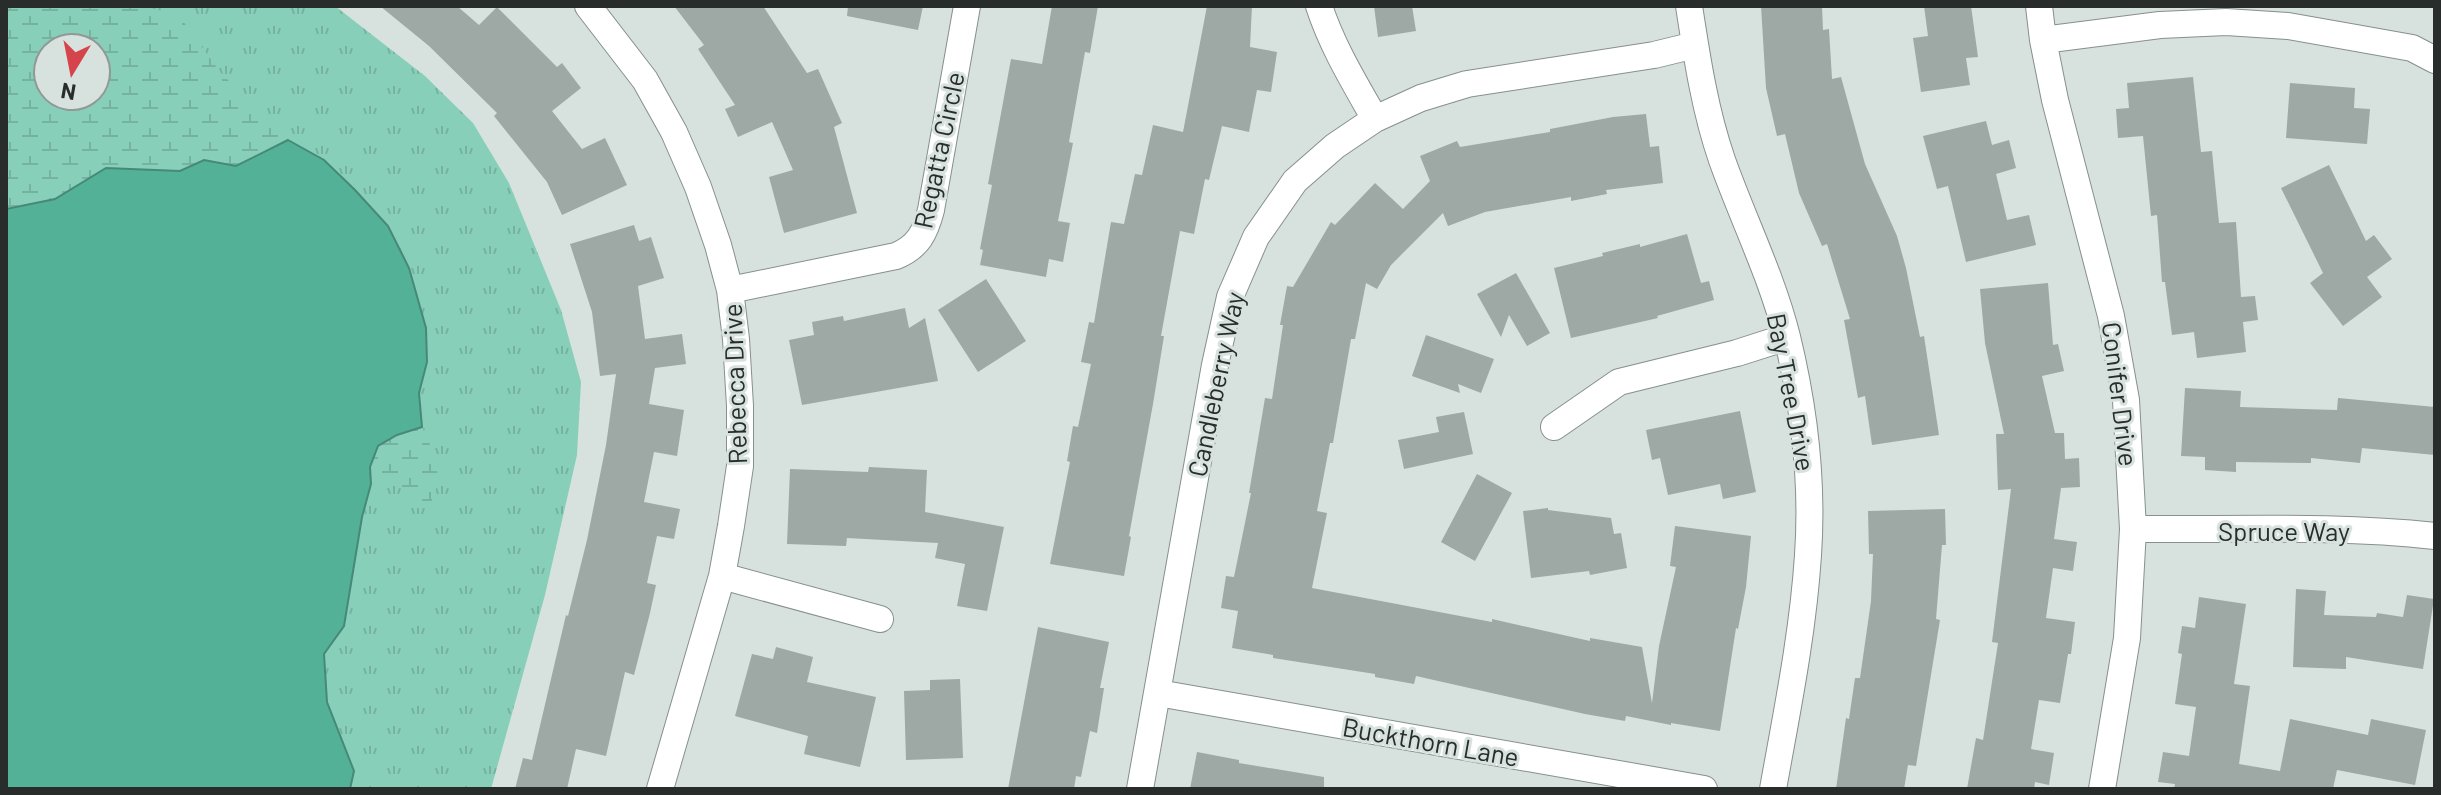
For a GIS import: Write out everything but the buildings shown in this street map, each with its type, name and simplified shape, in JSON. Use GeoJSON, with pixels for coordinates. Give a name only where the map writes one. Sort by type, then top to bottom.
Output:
{"type":"FeatureCollection","features":[{"type":"Feature","properties":{"kind":"street","name":"Rebecca Drive"},"geometry":{"type":"LineString","coordinates":[[588,6],[645,80],[674,132],[698,187],[730,290],[738,366],[740,466],[722,576],[660,789]]}},
{"type":"Feature","properties":{"kind":"street","name":"Regatta Circle"},"geometry":{"type":"LineString","coordinates":[[730,290],[896,256],[917,244],[931,210],[967,6]]}},
{"type":"Feature","properties":{"kind":"street"},"geometry":{"type":"LineString","coordinates":[[1319,6],[1350,75],[1375,119]]}},
{"type":"Feature","properties":{"kind":"street","name":"Bay Tree Drive"},"geometry":{"type":"LineString","coordinates":[[1689,6],[1704,94],[1722,158],[1787,337],[1800,405],[1809,482],[1809,552],[1803,615],[1773,789]]}},
{"type":"Feature","properties":{"kind":"street","name":"Conifer Drive"},"geometry":{"type":"LineString","coordinates":[[2039,6],[2043,40],[2069,159],[2111,316],[2126,400],[2133,529],[2127,638],[2102,789]]}},
{"type":"Feature","properties":{"kind":"street"},"geometry":{"type":"LineString","coordinates":[[2043,40],[2160,25],[2226,22],[2288,26],[2412,48],[2435,60]]}},
{"type":"Feature","properties":{"kind":"street","name":"Candleberry Way"},"geometry":{"type":"LineString","coordinates":[[1140,789],[1212,379],[1230,297],[1256,237],[1295,181],[1335,146],[1375,119],[1421,98],[1467,84],[1654,55],[1695,45]]}},
{"type":"Feature","properties":{"kind":"street"},"geometry":{"type":"LineString","coordinates":[[1554,427],[1619,382],[1737,353],[1787,337]]}},
{"type":"Feature","properties":{"kind":"street","name":"Spruce Way"},"geometry":{"type":"LineString","coordinates":[[2133,529],[2331,530],[2435,536]]}},
{"type":"Feature","properties":{"kind":"street"},"geometry":{"type":"LineString","coordinates":[[722,576],[880,619]]}},
{"type":"Feature","properties":{"kind":"street","name":"Buckthorn Lane"},"geometry":{"type":"LineString","coordinates":[[1158,693],[1704,789]]}},
{"type":"Feature","properties":{"kind":"green space"},"geometry":{"type":"Polygon","coordinates":[[[6,6],[335,6],[425,76],[473,123],[509,183],[561,310],[581,382],[577,455],[545,595],[491,789],[6,789],[6,6]]]}},
{"type":"Feature","properties":{"kind":"green space"},"geometry":{"type":"Polygon","coordinates":[[[6,6],[139,6],[178,14],[220,72],[288,140],[236,166],[204,160],[180,171],[106,168],[55,199],[6,209],[6,6]]]}},
{"type":"Feature","properties":{"kind":"green space"},"geometry":{"type":"Polygon","coordinates":[[[422,427],[436,458],[438,483],[429,508],[416,508],[406,490],[389,476],[371,484],[370,467],[378,446],[397,435],[422,427]]]}},
{"type":"Feature","properties":{"kind":"shaded area"},"geometry":{"type":"Polygon","coordinates":[[[288,140],[324,160],[388,226],[409,268],[426,328],[427,362],[419,393],[422,427],[397,435],[378,446],[370,467],[371,484],[362,517],[344,626],[324,654],[327,702],[354,771],[350,789],[6,789],[6,209],[55,199],[106,168],[180,171],[204,160],[236,166],[288,140]]]}}]}
